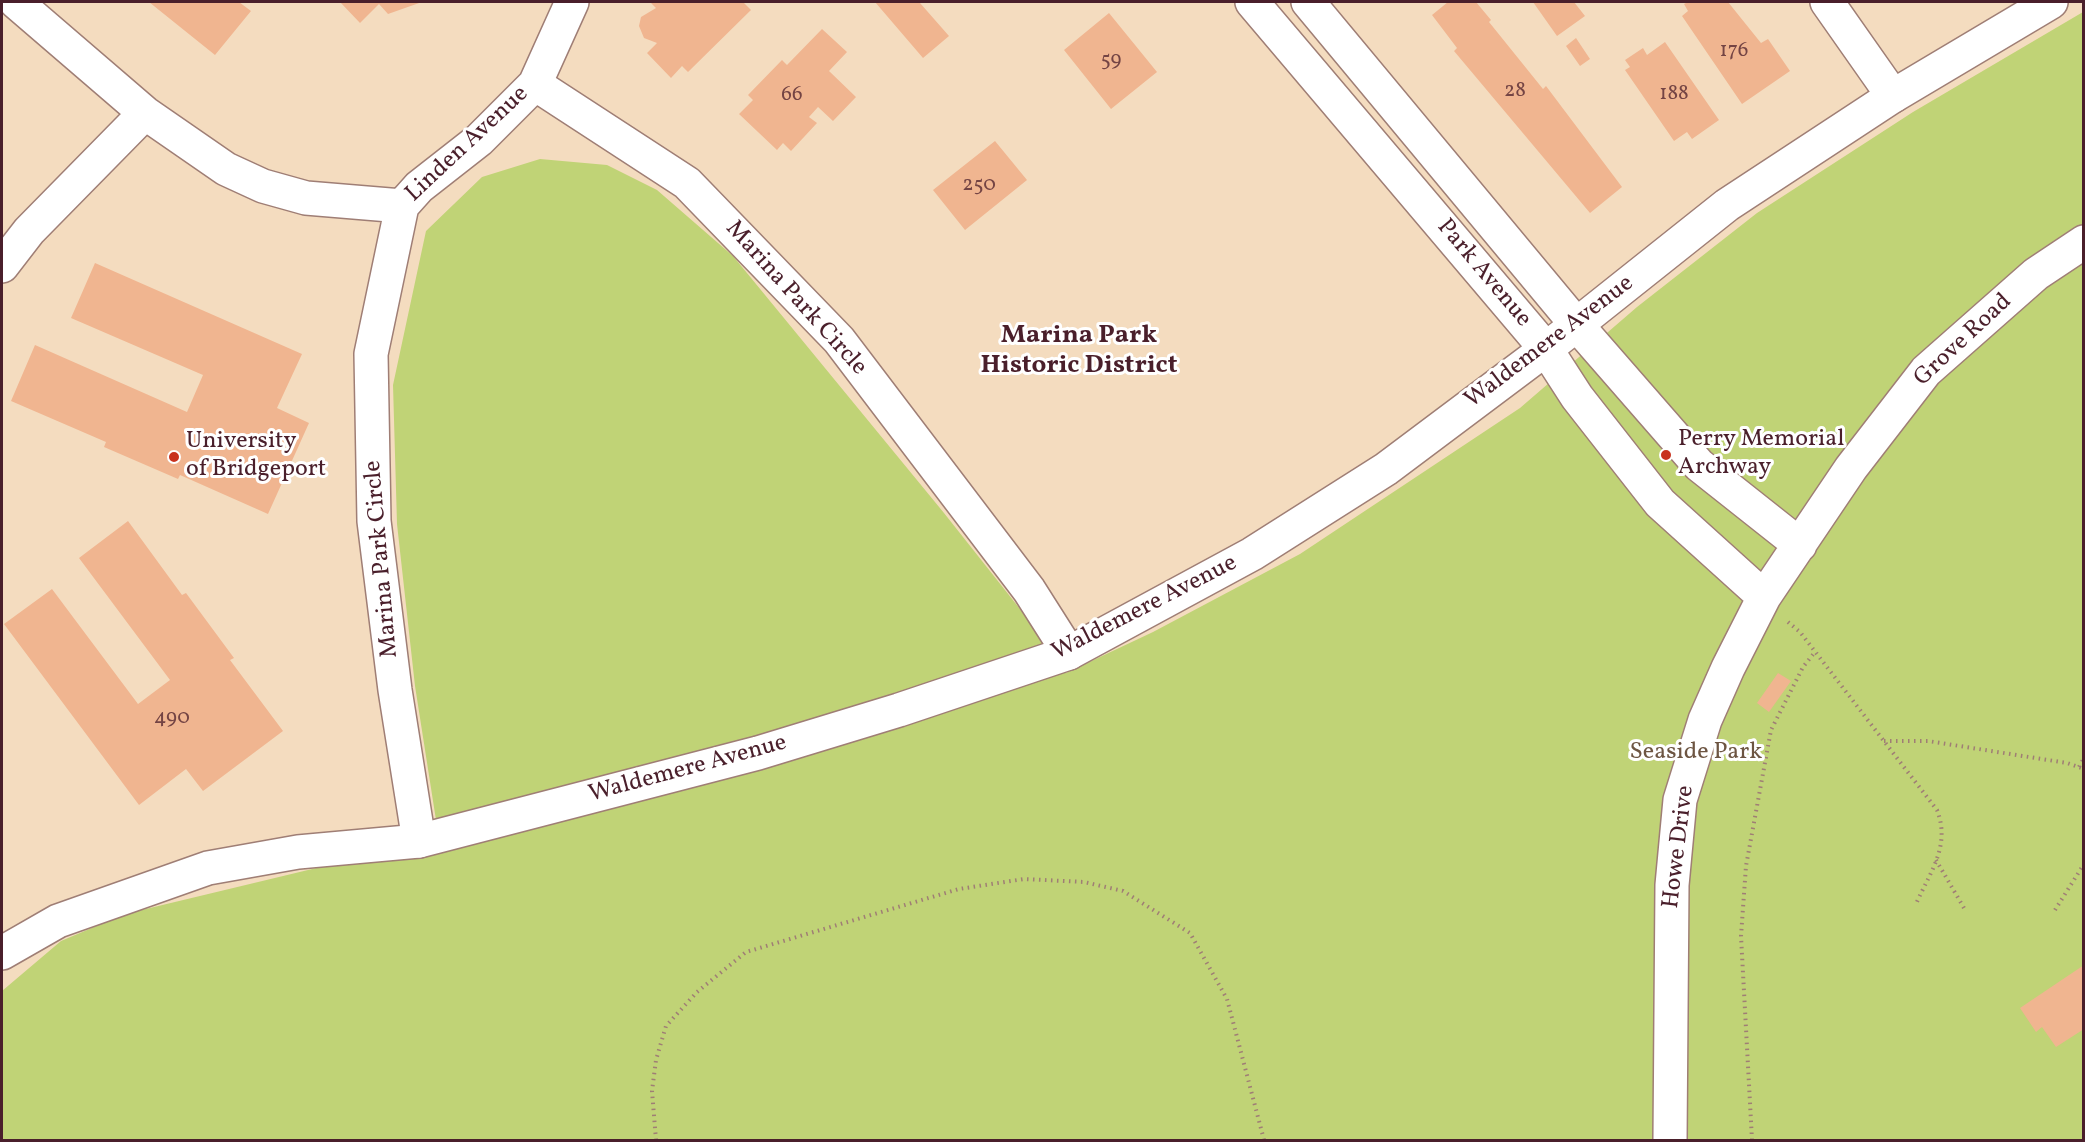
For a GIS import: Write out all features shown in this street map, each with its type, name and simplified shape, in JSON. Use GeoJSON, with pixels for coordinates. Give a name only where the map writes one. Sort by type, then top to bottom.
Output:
{"type":"FeatureCollection","features":[{"type":"Feature","properties":{"kind":"street","name":"Linden Avenue"},"geometry":{"type":"LineString","coordinates":[[16,2],[144,114],[226,169],[263,186],[306,198],[402,206],[419,187],[479,140],[535,84],[572,2]]}},
{"type":"Feature","properties":{"kind":"street","name":"Park Avenue"},"geometry":{"type":"LineString","coordinates":[[1252,2],[1546,349],[1577,397],[1660,503],[1761,604]]}},
{"type":"Feature","properties":{"kind":"street","name":"Park Avenue"},"geometry":{"type":"LineString","coordinates":[[1308,2],[1576,324],[1698,465],[1800,545]]}},
{"type":"Feature","properties":{"kind":"street"},"geometry":{"type":"LineString","coordinates":[[1827,2],[1893,96]]}},
{"type":"Feature","properties":{"kind":"street","name":"Waldemere Avenue"},"geometry":{"type":"LineString","coordinates":[[2,952],[58,921],[208,867],[298,852],[419,841],[758,753],[899,710],[1069,653],[1262,548],[1386,469],[1546,349],[1727,205],[1893,96],[2051,2]]}},
{"type":"Feature","properties":{"kind":"street","name":"Marina Park Circle"},"geometry":{"type":"LineString","coordinates":[[535,84],[687,183],[839,340],[1029,590],[1069,653]]}},
{"type":"Feature","properties":{"kind":"street"},"geometry":{"type":"LineString","coordinates":[[2,266],[29,231],[144,114]]}},
{"type":"Feature","properties":{"kind":"street","name":"Marina Park Circle"},"geometry":{"type":"LineString","coordinates":[[402,206],[371,354],[374,521],[395,690],[419,841]]}},
{"type":"Feature","properties":{"kind":"street","name":"Grove Road"},"geometry":{"type":"LineString","coordinates":[[1800,545],[1851,468],[1926,371],[2036,274],[2084,242]]}},
{"type":"Feature","properties":{"kind":"street","name":"Howe Drive"},"geometry":{"type":"LineString","coordinates":[[1670,1140],[1672,885],[1680,800],[1705,720],[1728,668],[1761,604],[1800,545]]}},
{"type":"Feature","properties":{"kind":"path"},"geometry":{"type":"LineString","coordinates":[[1761,604],[1800,632],[1937,810],[1943,837],[1936,860],[1916,904]]}},
{"type":"Feature","properties":{"kind":"path"},"geometry":{"type":"LineString","coordinates":[[1752,1140],[1741,936],[1746,866],[1771,730],[1803,667],[1815,652]]}},
{"type":"Feature","properties":{"kind":"path"},"geometry":{"type":"LineString","coordinates":[[1884,741],[1928,741],[2067,763],[2081,768],[2084,758]]}},
{"type":"Feature","properties":{"kind":"path"},"geometry":{"type":"LineString","coordinates":[[1936,860],[1964,908]]}},
{"type":"Feature","properties":{"kind":"path"},"geometry":{"type":"LineString","coordinates":[[2055,910],[2084,864]]}},
{"type":"Feature","properties":{"kind":"path"},"geometry":{"type":"LineString","coordinates":[[656,1140],[652,1091],[656,1060],[666,1026],[697,992],[746,952],[959,889],[1024,879],[1084,882],[1123,891],[1190,933],[1227,999],[1264,1140]]}},
{"type":"Feature","properties":{"kind":"green space","name":"Seaside Park"},"geometry":{"type":"Polygon","coordinates":[[[2083,12],[2083,1140],[2,1140],[2,991],[61,941],[125,914],[333,864],[441,852],[415,686],[397,524],[393,385],[426,231],[482,177],[540,159],[607,165],[657,190],[733,256],[944,513],[1020,609],[1066,673],[1153,632],[1300,554],[1520,408],[1637,307],[1757,213],[1913,112],[2083,12]]]}},
{"type":"Feature","properties":{"kind":"building"},"geometry":{"type":"Polygon","coordinates":[[[149,2],[239,2],[251,11],[215,55],[149,2]]]}},
{"type":"Feature","properties":{"kind":"building"},"geometry":{"type":"Polygon","coordinates":[[[340,2],[422,2],[388,14],[379,4],[360,23],[340,2]]]}},
{"type":"Feature","properties":{"kind":"building"},"geometry":{"type":"Polygon","coordinates":[[[743,2],[751,10],[688,72],[682,66],[671,78],[647,53],[657,43],[644,38],[639,26],[641,17],[656,8],[651,3],[743,2]]]}},
{"type":"Feature","properties":{"kind":"building"},"geometry":{"type":"Polygon","coordinates":[[[875,2],[922,2],[920,3],[949,36],[923,58],[875,2]]]}},
{"type":"Feature","properties":{"kind":"building"},"geometry":{"type":"Polygon","coordinates":[[[1448,2],[1476,2],[1491,20],[1489,22],[1543,89],[1546,86],[1622,187],[1590,213],[1454,51],[1457,48],[1432,15],[1448,2]]]}},
{"type":"Feature","properties":{"kind":"building"},"geometry":{"type":"Polygon","coordinates":[[[1533,2],[1574,2],[1585,16],[1557,36],[1533,2]]]}},
{"type":"Feature","properties":{"kind":"building"},"geometry":{"type":"Polygon","coordinates":[[[1688,2],[1728,2],[1761,43],[1768,39],[1790,71],[1742,104],[1682,16],[1688,11],[1684,4],[1688,2]]]}},
{"type":"Feature","properties":{"kind":"building"},"geometry":{"type":"Polygon","coordinates":[[[1109,13],[1157,72],[1111,109],[1064,50],[1109,13]]]}},
{"type":"Feature","properties":{"kind":"building"},"geometry":{"type":"Polygon","coordinates":[[[822,29],[847,52],[829,71],[856,97],[833,121],[818,107],[809,117],[817,123],[791,151],[783,143],[777,150],[739,114],[753,100],[748,95],[782,60],[787,65],[822,29]]]}},
{"type":"Feature","properties":{"kind":"building"},"geometry":{"type":"Polygon","coordinates":[[[1576,38],[1590,59],[1580,66],[1566,46],[1576,38]]]}},
{"type":"Feature","properties":{"kind":"building"},"geometry":{"type":"Polygon","coordinates":[[[1665,42],[1719,120],[1692,139],[1687,132],[1674,141],[1625,70],[1630,67],[1625,60],[1643,48],[1647,55],[1665,42]]]}},
{"type":"Feature","properties":{"kind":"building"},"geometry":{"type":"Polygon","coordinates":[[[995,141],[1027,180],[965,230],[933,190],[995,141]]]}},
{"type":"Feature","properties":{"kind":"building"},"geometry":{"type":"Polygon","coordinates":[[[95,263],[302,354],[277,408],[309,423],[268,514],[180,475],[178,479],[104,447],[106,442],[11,401],[35,345],[187,412],[203,375],[71,318],[95,263]]]}},
{"type":"Feature","properties":{"kind":"building"},"geometry":{"type":"Polygon","coordinates":[[[128,521],[182,595],[186,593],[234,658],[230,660],[283,731],[203,791],[186,769],[139,805],[4,624],[52,589],[138,704],[170,680],[79,558],[128,521]]]}},
{"type":"Feature","properties":{"kind":"building"},"geometry":{"type":"Polygon","coordinates":[[[1778,673],[1791,681],[1769,712],[1757,703],[1778,673]]]}},
{"type":"Feature","properties":{"kind":"building"},"geometry":{"type":"Polygon","coordinates":[[[2084,965],[2084,1029],[2056,1047],[2042,1027],[2036,1032],[2020,1008],[2084,965]]]}},
{"type":"Feature","properties":{"kind":"place","name":"Perry Memorial Archway"},"geometry":{"type":"Point","coordinates":[1666,455]}},
{"type":"Feature","properties":{"kind":"place","name":"University of Bridgeport"},"geometry":{"type":"Point","coordinates":[174,457]}},
{"type":"Feature","properties":{"kind":"district","name":"Marina Park Historic District"},"geometry":{"type":"Point","coordinates":[1079,352]}}]}
